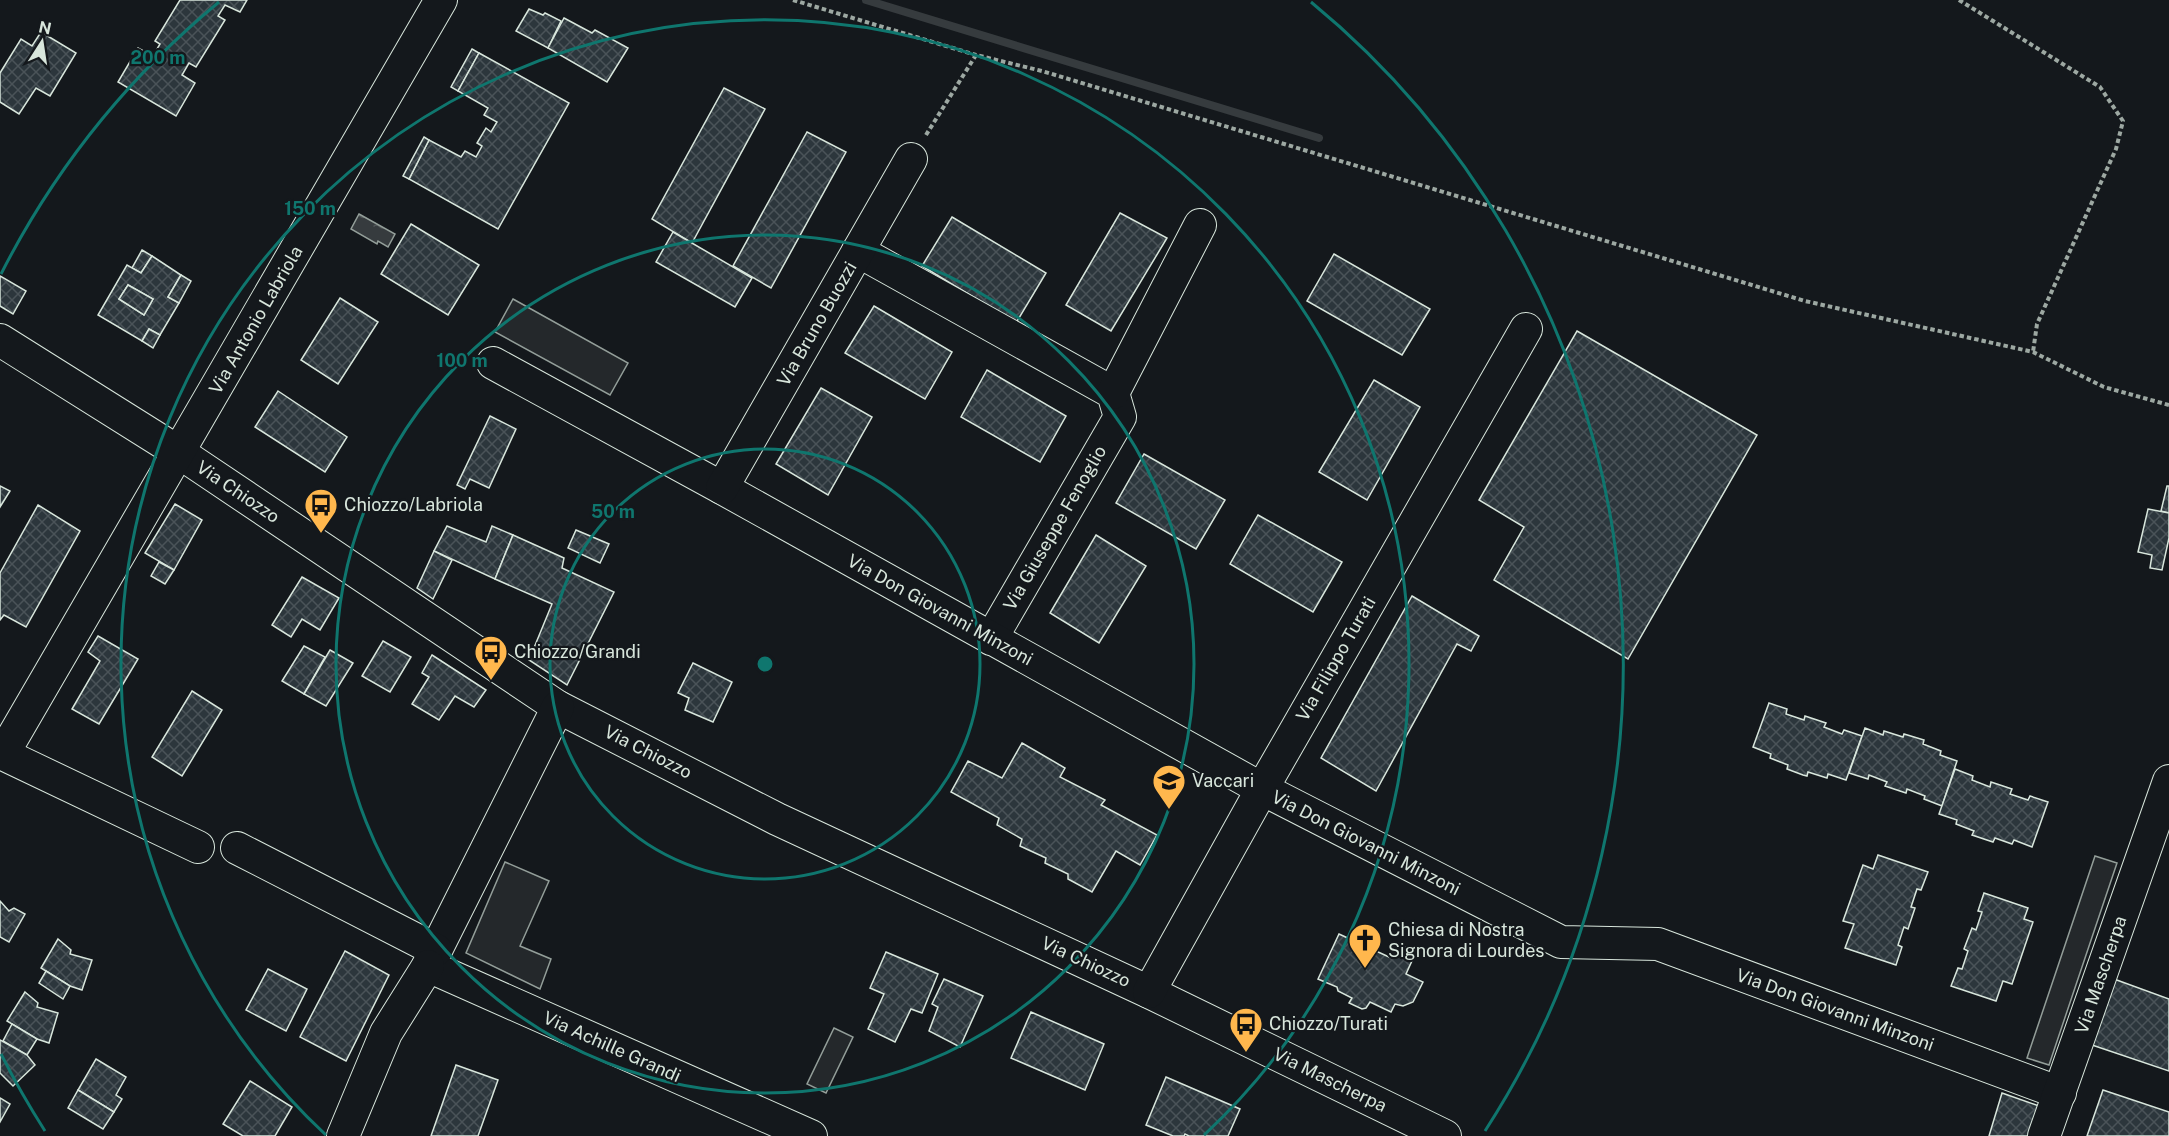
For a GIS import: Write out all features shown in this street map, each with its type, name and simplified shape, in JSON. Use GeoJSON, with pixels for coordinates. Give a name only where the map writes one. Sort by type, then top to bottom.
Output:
{"type":"FeatureCollection","features":[{"type":"Feature","properties":{"kind":"street","name":"Via Antonio Labriola"},"geometry":{"type":"LineString","coordinates":[[180,453],[441,0]]}},
{"type":"Feature","properties":{"kind":"street","name":"Via Bruno Buozzi"},"geometry":{"type":"LineString","coordinates":[[722,488],[911,159]]}},
{"type":"Feature","properties":{"kind":"street","name":"Via Giuseppe Fenoglio"},"geometry":{"type":"LineString","coordinates":[[991,639],[1116,405],[1200,225]]}},
{"type":"Feature","properties":{"kind":"street"},"geometry":{"type":"LineString","coordinates":[[858,251],[1116,405]]}},
{"type":"Feature","properties":{"kind":"street","name":"Via Filippo Turati"},"geometry":{"type":"LineString","coordinates":[[1149,992],[1262,789],[1526,329]]}},
{"type":"Feature","properties":{"kind":"street","name":"Via Chiozzo"},"geometry":{"type":"LineString","coordinates":[[0,340],[180,453],[558,706],[777,819],[1149,992]]}},
{"type":"Feature","properties":{"kind":"street","name":"Via Don Giovanni Minzoni"},"geometry":{"type":"LineString","coordinates":[[493,363],[1262,789],[1561,942],[1658,944],[2060,1093]]}},
{"type":"Feature","properties":{"kind":"street","name":"Via Chiozzo"},"geometry":{"type":"LineString","coordinates":[[180,453],[3,754],[198,847]]}},
{"type":"Feature","properties":{"kind":"street"},"geometry":{"type":"LineString","coordinates":[[343,1136],[386,1033],[432,958],[558,706]]}},
{"type":"Feature","properties":{"kind":"street","name":"Via Mascherpa"},"geometry":{"type":"LineString","coordinates":[[2044,1136],[2156,858],[2157,814],[2169,781]]}},
{"type":"Feature","properties":{"kind":"street","name":"Via Achille Grandi"},"geometry":{"type":"LineString","coordinates":[[237,848],[432,958],[811,1136]]}},
{"type":"Feature","properties":{"kind":"street","name":"Via Mascherpa"},"geometry":{"type":"LineString","coordinates":[[1149,992],[1445,1136]]}},
{"type":"Feature","properties":{"kind":"path"},"geometry":{"type":"LineString","coordinates":[[793,0],[976,55],[1042,71],[1805,301],[2033,352],[2104,387],[2169,405]]}},
{"type":"Feature","properties":{"kind":"path"},"geometry":{"type":"LineString","coordinates":[[1959,0],[2100,87],[2122,121],[2116,149],[2037,324],[2033,352]]}},
{"type":"Feature","properties":{"kind":"path"},"geometry":{"type":"LineString","coordinates":[[911,159],[976,55]]}},
{"type":"Feature","properties":{"kind":"shaded area"},"geometry":{"type":"Polygon","coordinates":[[[513,299],[628,363],[610,395],[495,332],[513,299]]]}},
{"type":"Feature","properties":{"kind":"shaded area"},"geometry":{"type":"Polygon","coordinates":[[[2095,856],[2117,863],[2049,1065],[2027,1058],[2095,856]]]}},
{"type":"Feature","properties":{"kind":"shaded area"},"geometry":{"type":"Polygon","coordinates":[[[505,862],[549,881],[520,946],[551,959],[540,989],[466,953],[505,862]]]}},
{"type":"Feature","properties":{"kind":"shaded area"},"geometry":{"type":"Polygon","coordinates":[[[834,1028],[853,1037],[826,1093],[807,1084],[834,1028]]]}},
{"type":"Feature","properties":{"kind":"water"},"geometry":{"type":"Polygon","coordinates":[[[359,214],[395,234],[388,247],[378,241],[377,244],[351,229],[359,214]]]}},
{"type":"Feature","properties":{"kind":"building"},"geometry":{"type":"Polygon","coordinates":[[[180,0],[247,0],[240,12],[225,5],[218,16],[225,20],[196,67],[189,63],[182,75],[195,83],[176,116],[118,82],[138,48],[153,56],[160,44],[155,41],[180,0]]]}},
{"type":"Feature","properties":{"kind":"building"},"geometry":{"type":"Polygon","coordinates":[[[529,9],[543,15],[545,13],[561,21],[548,48],[516,31],[529,9]]]}},
{"type":"Feature","properties":{"kind":"building"},"geometry":{"type":"Polygon","coordinates":[[[564,18],[592,33],[595,30],[628,48],[607,82],[548,48],[564,18]]]}},
{"type":"Feature","properties":{"kind":"building"},"geometry":{"type":"Polygon","coordinates":[[[41,32],[76,53],[50,96],[36,88],[19,114],[0,102],[0,73],[21,39],[32,46],[41,32]]]}},
{"type":"Feature","properties":{"kind":"building"},"geometry":{"type":"Polygon","coordinates":[[[472,49],[479,53],[458,91],[451,87],[472,49]]]}},
{"type":"Feature","properties":{"kind":"building"},"geometry":{"type":"Polygon","coordinates":[[[479,53],[569,103],[498,229],[409,179],[429,140],[461,157],[465,151],[476,157],[482,146],[477,143],[486,128],[491,132],[497,122],[484,115],[488,108],[458,91],[479,53]]]}},
{"type":"Feature","properties":{"kind":"building"},"geometry":{"type":"Polygon","coordinates":[[[724,88],[765,109],[692,243],[652,219],[724,88]]]}},
{"type":"Feature","properties":{"kind":"building"},"geometry":{"type":"Polygon","coordinates":[[[807,132],[846,152],[771,288],[733,266],[807,132]]]}},
{"type":"Feature","properties":{"kind":"building"},"geometry":{"type":"Polygon","coordinates":[[[424,137],[429,140],[409,179],[403,176],[424,137]]]}},
{"type":"Feature","properties":{"kind":"building"},"geometry":{"type":"Polygon","coordinates":[[[1120,213],[1167,238],[1111,331],[1066,305],[1120,213]]]}},
{"type":"Feature","properties":{"kind":"building"},"geometry":{"type":"Polygon","coordinates":[[[952,217],[1046,273],[1016,323],[922,266],[952,217]]]}},
{"type":"Feature","properties":{"kind":"building"},"geometry":{"type":"Polygon","coordinates":[[[411,224],[479,265],[448,315],[381,274],[411,224]]]}},
{"type":"Feature","properties":{"kind":"building"},"geometry":{"type":"Polygon","coordinates":[[[673,232],[752,278],[735,307],[656,262],[673,232]]]}},
{"type":"Feature","properties":{"kind":"building"},"geometry":{"type":"Polygon","coordinates":[[[142,250],[152,256],[141,273],[132,268],[142,250]]]}},
{"type":"Feature","properties":{"kind":"building"},"geometry":{"type":"Polygon","coordinates":[[[1334,254],[1430,309],[1402,355],[1307,301],[1334,254]]]}},
{"type":"Feature","properties":{"kind":"building"},"geometry":{"type":"Polygon","coordinates":[[[152,256],[181,275],[168,297],[179,303],[160,335],[149,329],[142,341],[98,315],[127,265],[141,273],[152,256]],[[128,285],[119,299],[144,315],[153,299],[128,285]]]}},
{"type":"Feature","properties":{"kind":"building"},"geometry":{"type":"Polygon","coordinates":[[[181,275],[191,281],[179,303],[168,297],[181,275]]]}},
{"type":"Feature","properties":{"kind":"building"},"geometry":{"type":"Polygon","coordinates":[[[0,276],[26,291],[13,314],[0,306],[0,276]]]}},
{"type":"Feature","properties":{"kind":"building"},"geometry":{"type":"Polygon","coordinates":[[[128,285],[153,299],[144,315],[119,299],[128,285]]]}},
{"type":"Feature","properties":{"kind":"building"},"geometry":{"type":"Polygon","coordinates":[[[340,298],[378,322],[338,384],[301,360],[340,298]]]}},
{"type":"Feature","properties":{"kind":"building"},"geometry":{"type":"Polygon","coordinates":[[[874,306],[952,352],[925,399],[845,353],[874,306]]]}},
{"type":"Feature","properties":{"kind":"building"},"geometry":{"type":"Polygon","coordinates":[[[149,329],[160,335],[153,348],[142,341],[149,329]]]}},
{"type":"Feature","properties":{"kind":"building"},"geometry":{"type":"Polygon","coordinates":[[[1577,331],[1757,435],[1628,659],[1494,580],[1524,527],[1479,500],[1577,331]]]}},
{"type":"Feature","properties":{"kind":"building"},"geometry":{"type":"Polygon","coordinates":[[[987,370],[1066,416],[1040,462],[961,417],[987,370]]]}},
{"type":"Feature","properties":{"kind":"building"},"geometry":{"type":"Polygon","coordinates":[[[1374,380],[1420,407],[1367,500],[1319,472],[1374,380]]]}},
{"type":"Feature","properties":{"kind":"building"},"geometry":{"type":"Polygon","coordinates":[[[821,388],[872,417],[828,495],[776,464],[821,388]]]}},
{"type":"Feature","properties":{"kind":"building"},"geometry":{"type":"Polygon","coordinates":[[[278,391],[347,437],[325,472],[255,427],[278,391]]]}},
{"type":"Feature","properties":{"kind":"building"},"geometry":{"type":"Polygon","coordinates":[[[490,416],[516,429],[489,488],[470,479],[465,489],[457,485],[490,416]]]}},
{"type":"Feature","properties":{"kind":"building"},"geometry":{"type":"Polygon","coordinates":[[[1144,454],[1225,500],[1196,549],[1116,503],[1144,454]]]}},
{"type":"Feature","properties":{"kind":"building"},"geometry":{"type":"Polygon","coordinates":[[[0,486],[10,491],[0,507],[0,486]]]}},
{"type":"Feature","properties":{"kind":"building"},"geometry":{"type":"Polygon","coordinates":[[[2167,486],[2169,486],[2169,513],[2161,511],[2167,486]]]}},
{"type":"Feature","properties":{"kind":"building"},"geometry":{"type":"Polygon","coordinates":[[[175,504],[202,520],[174,570],[145,553],[175,504]]]}},
{"type":"Feature","properties":{"kind":"building"},"geometry":{"type":"Polygon","coordinates":[[[38,505],[80,531],[26,627],[4,615],[0,620],[0,573],[38,505]]]}},
{"type":"Feature","properties":{"kind":"building"},"geometry":{"type":"Polygon","coordinates":[[[2148,509],[2169,513],[2169,538],[2162,570],[2150,568],[2152,555],[2138,552],[2148,509]]]}},
{"type":"Feature","properties":{"kind":"building"},"geometry":{"type":"Polygon","coordinates":[[[1258,515],[1342,562],[1313,612],[1230,564],[1258,515]]]}},
{"type":"Feature","properties":{"kind":"building"},"geometry":{"type":"Polygon","coordinates":[[[447,526],[486,542],[492,526],[513,535],[495,579],[434,551],[447,526]]]}},
{"type":"Feature","properties":{"kind":"building"},"geometry":{"type":"Polygon","coordinates":[[[576,530],[609,544],[600,563],[568,548],[576,530]]]}},
{"type":"Feature","properties":{"kind":"building"},"geometry":{"type":"Polygon","coordinates":[[[513,535],[564,558],[562,568],[614,592],[567,685],[529,660],[552,604],[495,579],[513,535]]]}},
{"type":"Feature","properties":{"kind":"building"},"geometry":{"type":"Polygon","coordinates":[[[1096,535],[1146,566],[1099,643],[1050,613],[1096,535]]]}},
{"type":"Feature","properties":{"kind":"building"},"geometry":{"type":"Polygon","coordinates":[[[434,551],[452,560],[433,599],[417,588],[434,551]]]}},
{"type":"Feature","properties":{"kind":"building"},"geometry":{"type":"Polygon","coordinates":[[[159,562],[174,570],[165,584],[151,576],[159,562]]]}},
{"type":"Feature","properties":{"kind":"building"},"geometry":{"type":"Polygon","coordinates":[[[302,577],[339,598],[320,630],[302,619],[291,637],[272,625],[302,577]]]}},
{"type":"Feature","properties":{"kind":"building"},"geometry":{"type":"Polygon","coordinates":[[[1412,596],[1479,636],[1471,651],[1457,644],[1376,791],[1321,758],[1412,596]]]}},
{"type":"Feature","properties":{"kind":"building"},"geometry":{"type":"Polygon","coordinates":[[[98,636],[138,659],[99,724],[72,709],[100,661],[88,652],[98,636]]]}},
{"type":"Feature","properties":{"kind":"building"},"geometry":{"type":"Polygon","coordinates":[[[383,641],[411,657],[390,692],[362,676],[383,641]]]}},
{"type":"Feature","properties":{"kind":"building"},"geometry":{"type":"Polygon","coordinates":[[[304,646],[325,657],[304,694],[282,681],[304,646]]]}},
{"type":"Feature","properties":{"kind":"building"},"geometry":{"type":"Polygon","coordinates":[[[330,650],[353,663],[326,706],[304,694],[330,650]]]}},
{"type":"Feature","properties":{"kind":"building"},"geometry":{"type":"Polygon","coordinates":[[[432,655],[486,690],[474,707],[455,696],[439,720],[412,704],[429,677],[422,673],[432,655]]]}},
{"type":"Feature","properties":{"kind":"building"},"geometry":{"type":"Polygon","coordinates":[[[693,663],[732,682],[713,722],[685,710],[689,698],[678,693],[693,663]]]}},
{"type":"Feature","properties":{"kind":"building"},"geometry":{"type":"Polygon","coordinates":[[[192,691],[222,710],[182,776],[152,757],[192,691]]]}},
{"type":"Feature","properties":{"kind":"building"},"geometry":{"type":"Polygon","coordinates":[[[1769,703],[1787,709],[1786,714],[1804,720],[1805,716],[1826,723],[1824,727],[1842,734],[1844,730],[1862,736],[1846,780],[1828,774],[1827,778],[1808,772],[1807,776],[1803,775],[1787,769],[1788,765],[1770,758],[1771,754],[1753,747],[1769,703]]]}},
{"type":"Feature","properties":{"kind":"building"},"geometry":{"type":"Polygon","coordinates":[[[1865,728],[1883,735],[1884,731],[1924,740],[1923,744],[1941,751],[1940,755],[1957,761],[1942,806],[1907,789],[1906,793],[1885,786],[1887,782],[1869,775],[1868,779],[1849,773],[1865,728]]]}},
{"type":"Feature","properties":{"kind":"building"},"geometry":{"type":"Polygon","coordinates":[[[1022,743],[1065,768],[1060,777],[1105,800],[1101,805],[1157,835],[1140,865],[1116,851],[1092,892],[1068,879],[1068,874],[1045,863],[1046,858],[1020,846],[1022,839],[997,825],[999,818],[951,792],[968,761],[1002,778],[1022,743]]]}},
{"type":"Feature","properties":{"kind":"building"},"geometry":{"type":"Polygon","coordinates":[[[1955,769],[1973,776],[1972,780],[1990,787],[1991,782],[2012,789],[2010,794],[2028,800],[2030,796],[2048,802],[2032,847],[2014,840],[2012,844],[1995,838],[1993,842],[1972,835],[1974,831],[1956,824],[1957,820],[1939,814],[1955,769]]]}},
{"type":"Feature","properties":{"kind":"building"},"geometry":{"type":"Polygon","coordinates":[[[1878,855],[1928,872],[1921,890],[1917,889],[1911,907],[1915,908],[1908,929],[1904,927],[1898,945],[1902,947],[1896,965],[1845,948],[1854,924],[1843,921],[1863,865],[1873,869],[1878,855]]]}},
{"type":"Feature","properties":{"kind":"building"},"geometry":{"type":"Polygon","coordinates":[[[1984,893],[2028,908],[2024,919],[2033,922],[2012,984],[2003,981],[1996,1001],[1951,986],[1958,968],[1962,969],[1968,951],[1964,949],[1972,928],[1976,930],[1982,912],[1978,911],[1984,893]]]}},
{"type":"Feature","properties":{"kind":"building"},"geometry":{"type":"Polygon","coordinates":[[[0,901],[9,911],[14,908],[25,914],[9,942],[0,937],[0,901]]]}},
{"type":"Feature","properties":{"kind":"building","name":"Chiesa di Nostra Signora di Lourdes"},"geometry":{"type":"Polygon","coordinates":[[[1339,934],[1389,957],[1397,943],[1416,952],[1406,974],[1423,982],[1413,1002],[1403,1006],[1395,1004],[1391,1012],[1370,1002],[1366,1008],[1362,1009],[1349,1003],[1352,998],[1338,991],[1337,987],[1318,979],[1339,934]]]}},
{"type":"Feature","properties":{"kind":"building"},"geometry":{"type":"Polygon","coordinates":[[[58,939],[71,950],[70,954],[92,960],[82,990],[70,986],[41,968],[58,939]]]}},
{"type":"Feature","properties":{"kind":"building"},"geometry":{"type":"Polygon","coordinates":[[[345,951],[389,975],[346,1061],[300,1037],[345,951]]]}},
{"type":"Feature","properties":{"kind":"building"},"geometry":{"type":"Polygon","coordinates":[[[886,952],[938,974],[922,1013],[911,1009],[895,1042],[868,1029],[884,994],[870,988],[886,952]]]}},
{"type":"Feature","properties":{"kind":"building"},"geometry":{"type":"Polygon","coordinates":[[[268,969],[307,989],[286,1031],[246,1010],[268,969]]]}},
{"type":"Feature","properties":{"kind":"building"},"geometry":{"type":"Polygon","coordinates":[[[46,971],[70,986],[63,999],[39,983],[46,971]]]}},
{"type":"Feature","properties":{"kind":"building"},"geometry":{"type":"Polygon","coordinates":[[[944,979],[983,996],[960,1047],[929,1031],[938,1007],[932,1004],[944,979]]]}},
{"type":"Feature","properties":{"kind":"building"},"geometry":{"type":"Polygon","coordinates":[[[2114,979],[2169,999],[2169,1071],[2092,1045],[2114,979]]]}},
{"type":"Feature","properties":{"kind":"building"},"geometry":{"type":"Polygon","coordinates":[[[25,992],[38,1003],[37,1007],[58,1013],[49,1043],[37,1039],[7,1021],[25,992]]]}},
{"type":"Feature","properties":{"kind":"building"},"geometry":{"type":"Polygon","coordinates":[[[1031,1012],[1104,1044],[1085,1090],[1011,1058],[1031,1012]]]}},
{"type":"Feature","properties":{"kind":"building"},"geometry":{"type":"Polygon","coordinates":[[[12,1024],[37,1039],[27,1055],[3,1041],[12,1024]]]}},
{"type":"Feature","properties":{"kind":"building"},"geometry":{"type":"Polygon","coordinates":[[[0,1040],[27,1055],[35,1065],[13,1086],[0,1073],[0,1040]]]}},
{"type":"Feature","properties":{"kind":"building"},"geometry":{"type":"Polygon","coordinates":[[[96,1059],[126,1077],[116,1095],[122,1099],[114,1112],[78,1090],[96,1059]]]}},
{"type":"Feature","properties":{"kind":"building"},"geometry":{"type":"Polygon","coordinates":[[[456,1065],[498,1080],[478,1136],[431,1136],[456,1065]]]}},
{"type":"Feature","properties":{"kind":"building"},"geometry":{"type":"Polygon","coordinates":[[[1166,1077],[1240,1109],[1228,1136],[1189,1136],[1185,1134],[1184,1136],[1173,1136],[1146,1125],[1166,1077]]]}},
{"type":"Feature","properties":{"kind":"building"},"geometry":{"type":"Polygon","coordinates":[[[250,1081],[292,1107],[275,1136],[243,1136],[223,1124],[250,1081]]]}},
{"type":"Feature","properties":{"kind":"building"},"geometry":{"type":"Polygon","coordinates":[[[78,1090],[114,1112],[103,1129],[68,1108],[78,1090]]]}},
{"type":"Feature","properties":{"kind":"building"},"geometry":{"type":"Polygon","coordinates":[[[2103,1090],[2169,1112],[2169,1136],[2087,1136],[2103,1090]]]}},
{"type":"Feature","properties":{"kind":"building"},"geometry":{"type":"Polygon","coordinates":[[[2002,1093],[2039,1106],[2029,1136],[1989,1136],[2002,1093]]]}},
{"type":"Feature","properties":{"kind":"building"},"geometry":{"type":"Polygon","coordinates":[[[0,1098],[10,1104],[0,1122],[0,1098]]]}},
{"type":"Feature","properties":{"kind":"waterway"},"geometry":{"type":"LineString","coordinates":[[866,0],[1319,138]]}},
{"type":"Feature","properties":{"kind":"place","name":"Chiozzo/Labriola"},"geometry":{"type":"Point","coordinates":[321,534]}},
{"type":"Feature","properties":{"kind":"place","name":"Chiozzo/Grandi"},"geometry":{"type":"Point","coordinates":[491,681]}},
{"type":"Feature","properties":{"kind":"place","name":"Vaccari"},"geometry":{"type":"Point","coordinates":[1169,810]}},
{"type":"Feature","properties":{"kind":"place","name":"Chiesa di Nostra Signora di Lourdes"},"geometry":{"type":"Point","coordinates":[1365,969]}},
{"type":"Feature","properties":{"kind":"place","name":"Chiozzo/Turati"},"geometry":{"type":"Point","coordinates":[1246,1053]}}]}
